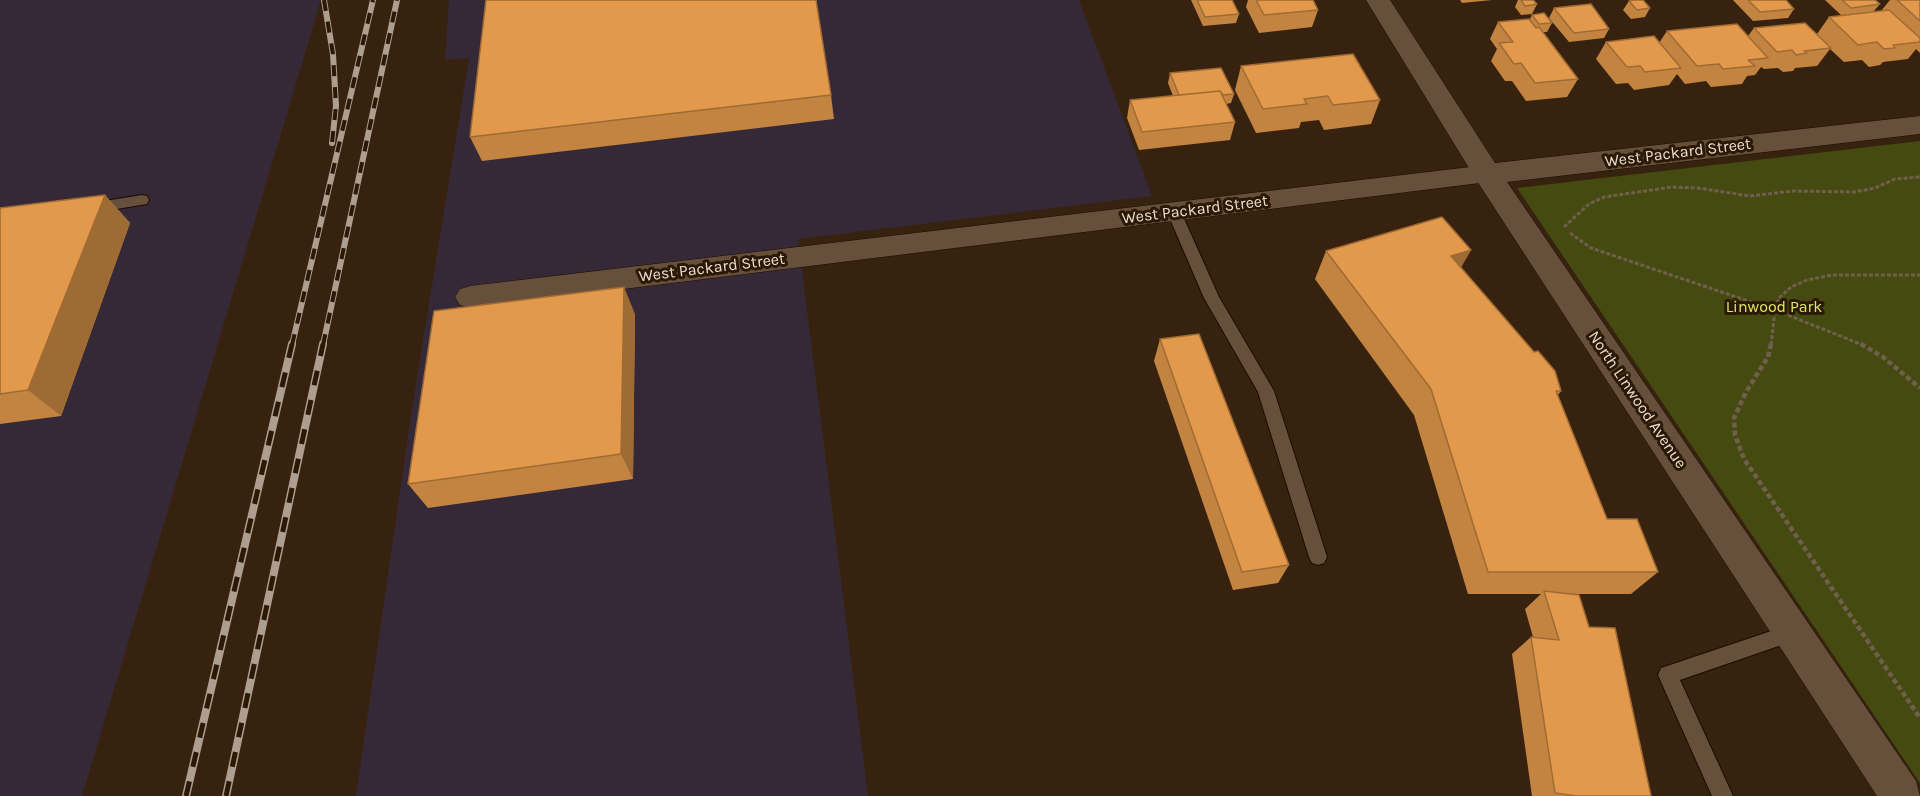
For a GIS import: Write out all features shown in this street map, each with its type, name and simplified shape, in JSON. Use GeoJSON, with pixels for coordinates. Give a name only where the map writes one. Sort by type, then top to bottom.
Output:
{"type":"FeatureCollection","features":[{"type":"Feature","properties":{"kind":"street","name":"North Linwood Avenue"},"geometry":{"type":"LineString","coordinates":[[1378,0],[1487,174],[1901,796]]}},
{"type":"Feature","properties":{"kind":"street","name":"West Packard Street"},"geometry":{"type":"LineString","coordinates":[[470,297],[1487,174],[1920,125]]}},
{"type":"Feature","properties":{"kind":"lane"},"geometry":{"type":"LineString","coordinates":[[75,212],[115,202],[142,200]]}},
{"type":"Feature","properties":{"kind":"lane"},"geometry":{"type":"LineString","coordinates":[[1174,212],[1212,298],[1266,391],[1318,557]]}},
{"type":"Feature","properties":{"kind":"lane"},"geometry":{"type":"LineString","coordinates":[[1723,796],[1668,675],[1792,633]]}},
{"type":"Feature","properties":{"kind":"path"},"geometry":{"type":"LineString","coordinates":[[1564,227],[1589,204],[1604,196],[1672,188],[1698,188],[1750,196],[1793,191],[1854,192],[1875,188],[1895,179],[1920,177]]}},
{"type":"Feature","properties":{"kind":"path"},"geometry":{"type":"LineString","coordinates":[[1559,220],[1564,227],[1591,248],[1775,310],[1856,341],[1883,357],[1920,388]]}},
{"type":"Feature","properties":{"kind":"path"},"geometry":{"type":"LineString","coordinates":[[1920,275],[1832,275],[1807,280],[1791,287],[1779,298],[1775,310],[1768,357],[1746,392],[1734,418],[1735,435],[1744,459],[1920,718]]}},
{"type":"Feature","properties":{"kind":"shaded area"},"geometry":{"type":"Polygon","coordinates":[[[0,0],[321,0],[82,796],[0,796],[0,0]]]}},
{"type":"Feature","properties":{"kind":"shaded area"},"geometry":{"type":"Polygon","coordinates":[[[449,0],[1079,0],[1152,196],[798,239],[868,796],[356,796],[412,409],[469,58],[445,60],[449,0]]]}},
{"type":"Feature","properties":{"kind":"green space","name":"Linwood Park"},"geometry":{"type":"Polygon","coordinates":[[[1920,141],[1920,783],[1517,188],[1920,141]]]}},
{"type":"Feature","properties":{"kind":"building"},"geometry":{"type":"Polygon","coordinates":[[[486,0],[816,0],[831,95],[470,137],[486,0]]]}},
{"type":"Feature","properties":{"kind":"building"},"geometry":{"type":"Polygon","coordinates":[[[1197,0],[1232,0],[1239,14],[1205,17],[1197,0]]]}},
{"type":"Feature","properties":{"kind":"building"},"geometry":{"type":"Polygon","coordinates":[[[1256,0],[1313,0],[1318,10],[1264,15],[1256,0]]]}},
{"type":"Feature","properties":{"kind":"building"},"geometry":{"type":"Polygon","coordinates":[[[1521,0],[1533,0],[1537,4],[1525,6],[1521,0]]]}},
{"type":"Feature","properties":{"kind":"building"},"geometry":{"type":"Polygon","coordinates":[[[1643,0],[1650,8],[1637,10],[1629,1],[1643,0]]]}},
{"type":"Feature","properties":{"kind":"building"},"geometry":{"type":"Polygon","coordinates":[[[1748,0],[1786,0],[1794,9],[1760,12],[1748,0]]]}},
{"type":"Feature","properties":{"kind":"building"},"geometry":{"type":"Polygon","coordinates":[[[1842,0],[1875,0],[1880,4],[1851,8],[1842,0]]]}},
{"type":"Feature","properties":{"kind":"building"},"geometry":{"type":"Polygon","coordinates":[[[1897,0],[1920,0],[1920,21],[1897,0]]]}},
{"type":"Feature","properties":{"kind":"building"},"geometry":{"type":"Polygon","coordinates":[[[1591,4],[1609,29],[1574,33],[1554,8],[1591,4]]]}},
{"type":"Feature","properties":{"kind":"building"},"geometry":{"type":"Polygon","coordinates":[[[1889,10],[1920,38],[1920,42],[1893,45],[1895,48],[1884,49],[1877,42],[1858,45],[1829,17],[1889,10]]]}},
{"type":"Feature","properties":{"kind":"building"},"geometry":{"type":"Polygon","coordinates":[[[1544,13],[1552,23],[1539,24],[1532,15],[1544,13]]]}},
{"type":"Feature","properties":{"kind":"building"},"geometry":{"type":"Polygon","coordinates":[[[1529,19],[1536,28],[1539,27],[1578,79],[1535,83],[1521,63],[1514,64],[1499,43],[1513,42],[1498,22],[1529,19]]]}},
{"type":"Feature","properties":{"kind":"building"},"geometry":{"type":"Polygon","coordinates":[[[1805,23],[1831,48],[1804,51],[1807,53],[1796,55],[1792,50],[1777,52],[1754,28],[1805,23]]]}},
{"type":"Feature","properties":{"kind":"building"},"geometry":{"type":"Polygon","coordinates":[[[1737,24],[1768,58],[1748,60],[1755,66],[1723,69],[1719,64],[1697,66],[1667,31],[1737,24]]]}},
{"type":"Feature","properties":{"kind":"building"},"geometry":{"type":"Polygon","coordinates":[[[1654,36],[1681,68],[1645,72],[1640,66],[1627,67],[1606,42],[1654,36]]]}},
{"type":"Feature","properties":{"kind":"building"},"geometry":{"type":"Polygon","coordinates":[[[1353,54],[1380,100],[1333,105],[1328,96],[1304,99],[1307,104],[1263,109],[1241,66],[1353,54]]]}},
{"type":"Feature","properties":{"kind":"building"},"geometry":{"type":"Polygon","coordinates":[[[1221,68],[1234,94],[1223,95],[1220,91],[1179,95],[1170,73],[1221,68]]]}},
{"type":"Feature","properties":{"kind":"building"},"geometry":{"type":"Polygon","coordinates":[[[1220,91],[1235,122],[1142,132],[1130,100],[1220,91]]]}},
{"type":"Feature","properties":{"kind":"building"},"geometry":{"type":"Polygon","coordinates":[[[105,195],[28,390],[0,394],[0,208],[105,195]]]}},
{"type":"Feature","properties":{"kind":"building"},"geometry":{"type":"Polygon","coordinates":[[[1442,217],[1471,250],[1451,256],[1534,352],[1538,351],[1555,371],[1561,391],[1556,391],[1607,519],[1637,519],[1658,572],[1488,572],[1431,389],[1326,251],[1442,217]]]}},
{"type":"Feature","properties":{"kind":"building"},"geometry":{"type":"Polygon","coordinates":[[[624,287],[621,454],[408,484],[434,311],[624,287]]]}},
{"type":"Feature","properties":{"kind":"building"},"geometry":{"type":"Polygon","coordinates":[[[1199,334],[1289,565],[1242,572],[1160,339],[1199,334]]]}},
{"type":"Feature","properties":{"kind":"building"},"geometry":{"type":"Polygon","coordinates":[[[1544,591],[1579,595],[1589,627],[1615,628],[1651,796],[1576,796],[1555,793],[1531,637],[1559,640],[1544,591]]]}},
{"type":"Feature","properties":{"kind":"railway"},"geometry":{"type":"LineString","coordinates":[[324,0],[333,54],[336,106],[332,143]]}},
{"type":"Feature","properties":{"kind":"railway"},"geometry":{"type":"LineString","coordinates":[[292,345],[373,0]]}},
{"type":"Feature","properties":{"kind":"railway"},"geometry":{"type":"LineString","coordinates":[[323,345],[397,0]]}},
{"type":"Feature","properties":{"kind":"railway"},"geometry":{"type":"LineString","coordinates":[[186,796],[292,344]]}},
{"type":"Feature","properties":{"kind":"railway"},"geometry":{"type":"LineString","coordinates":[[226,796],[323,344]]}}]}
